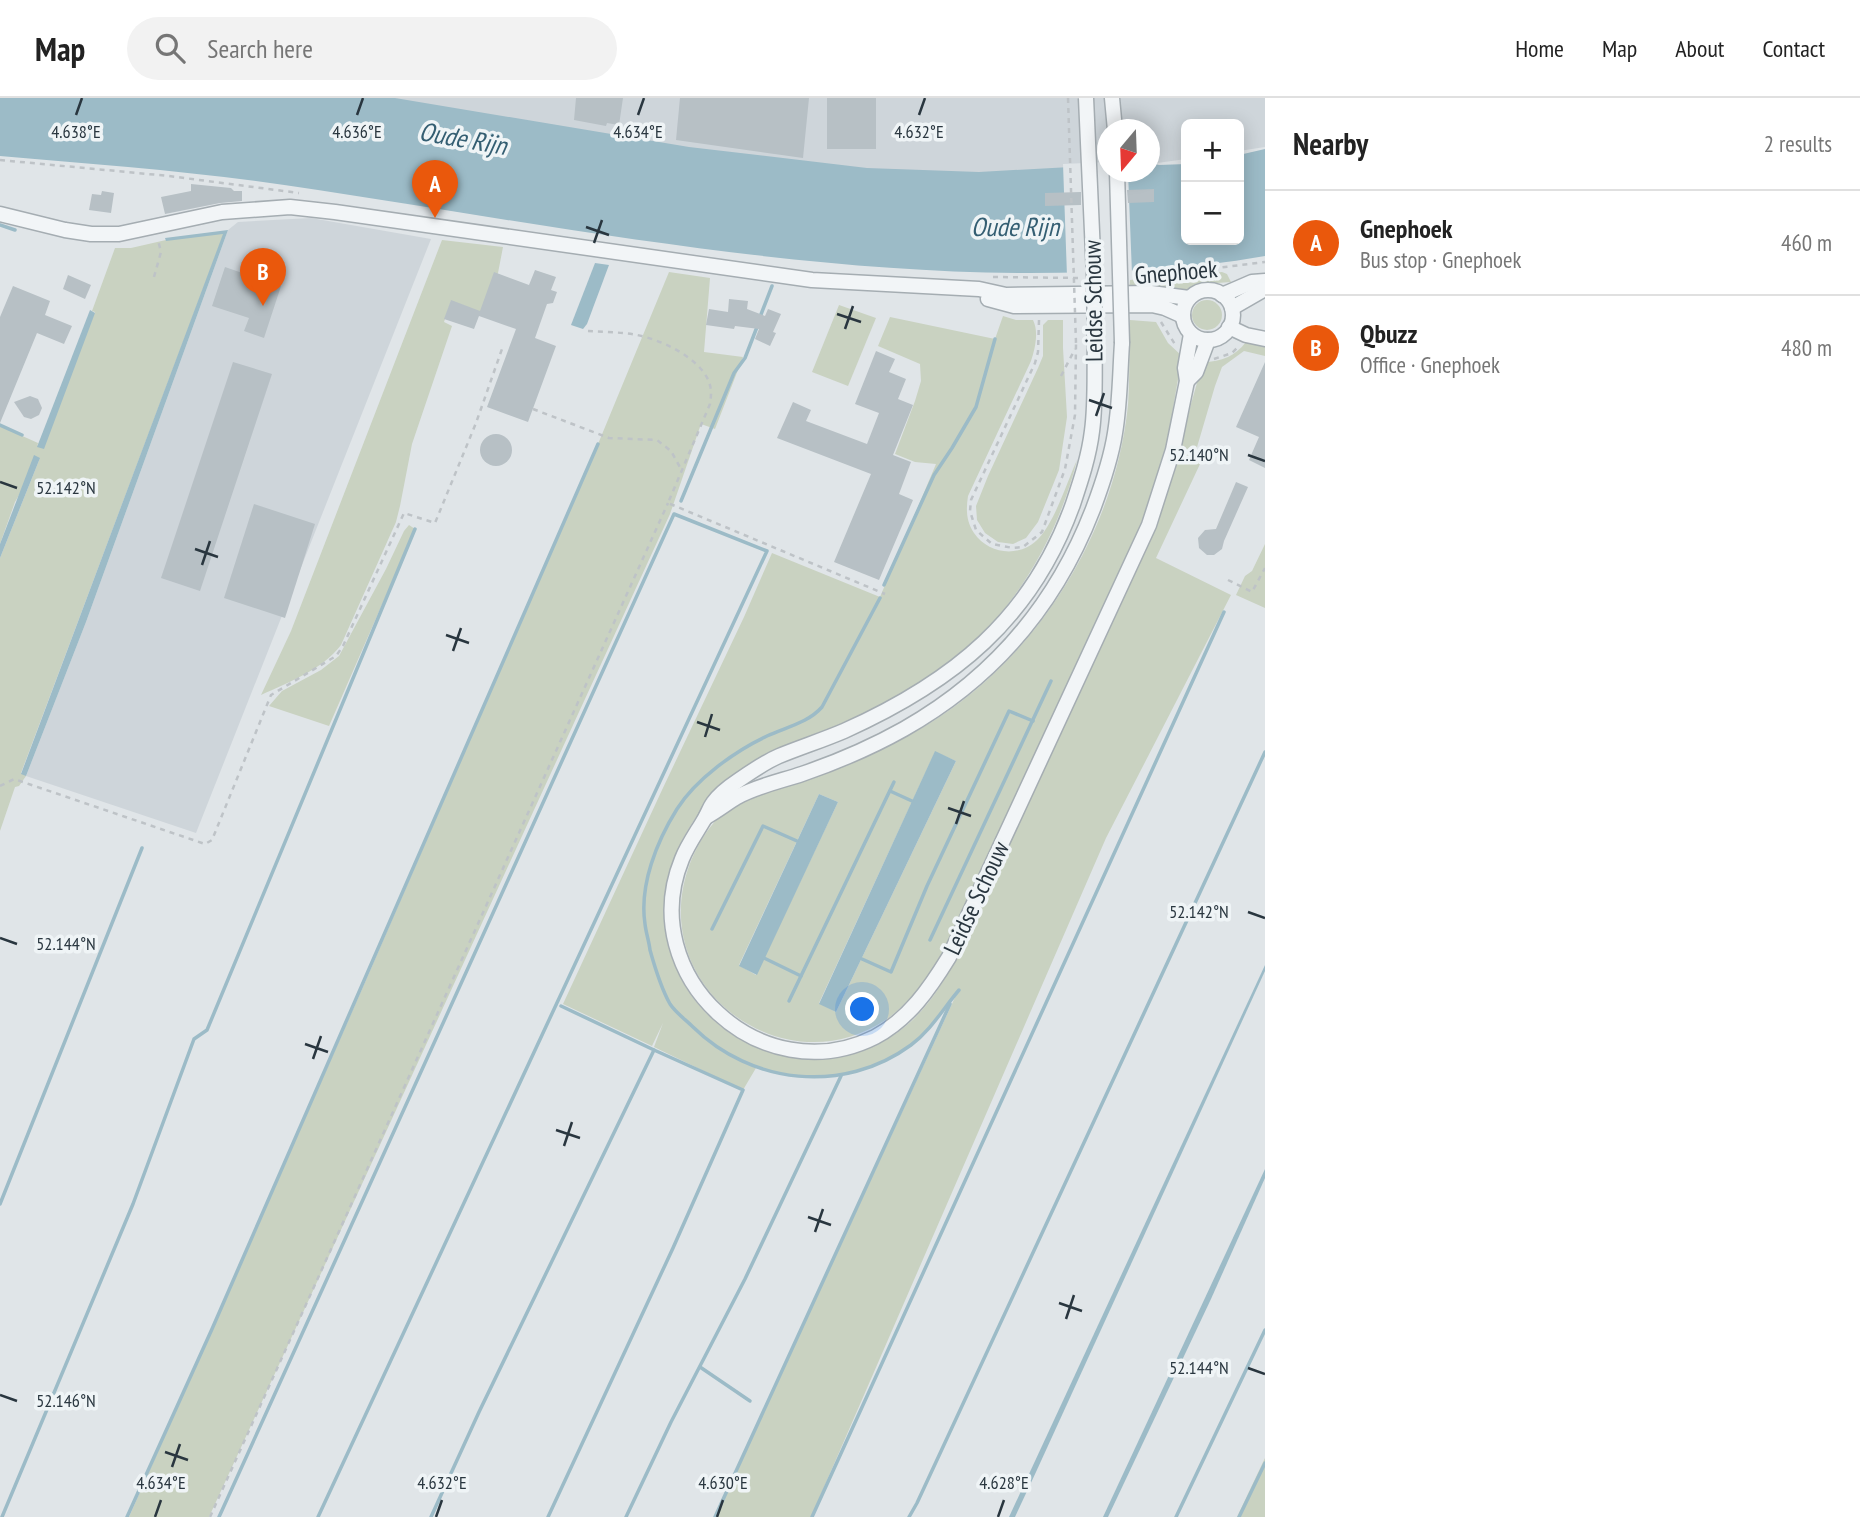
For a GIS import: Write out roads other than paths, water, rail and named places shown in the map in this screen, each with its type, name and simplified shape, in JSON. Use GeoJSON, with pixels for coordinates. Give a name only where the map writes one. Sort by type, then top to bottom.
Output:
{"type":"FeatureCollection","features":[{"type":"Feature","properties":{"kind":"street","name":"Leidse Schouw"},"geometry":{"type":"LineString","coordinates":[[1086,98],[1094,263],[1093,430],[1082,477],[1065,527],[1029,592],[981,648],[933,683],[878,715],[762,765],[713,802],[681,860],[674,887],[672,911],[674,938],[680,960],[696,989],[726,1021],[747,1035],[769,1044],[811,1051],[834,1049],[875,1037],[915,1006],[930,987],[949,957],[1130,567],[1161,491],[1173,450],[1187,381],[1185,368],[1208,340]]}},
{"type":"Feature","properties":{"kind":"street"},"geometry":{"type":"LineString","coordinates":[[1112,98],[1114,119]]}},
{"type":"Feature","properties":{"kind":"street","name":"Leidse Schouw"},"geometry":{"type":"LineString","coordinates":[[705,818],[737,797],[845,758],[904,729],[984,673],[1012,645],[1039,611],[1068,565],[1088,522],[1115,435],[1122,343],[1117,182]]}},
{"type":"Feature","properties":{"kind":"street","name":"Gnephoek"},"geometry":{"type":"LineString","coordinates":[[0,214],[65,230],[91,234],[120,234],[222,212],[290,207],[812,280],[979,289],[1006,295],[1151,293],[1189,298]]}},
{"type":"Feature","properties":{"kind":"street","name":"Gnephoek"},"geometry":{"type":"LineString","coordinates":[[1222,295],[1252,282],[1265,281]]}},
{"type":"Feature","properties":{"kind":"street","name":"Gnephoek"},"geometry":{"type":"LineString","coordinates":[[964,289],[982,298],[1014,306],[1152,305],[1166,307],[1183,316]]}},
{"type":"Feature","properties":{"kind":"street","name":"Gnephoek"},"geometry":{"type":"LineString","coordinates":[[1232,308],[1265,289]]}},
{"type":"Feature","properties":{"kind":"street"},"geometry":{"type":"LineString","coordinates":[[1204,290],[1222,295],[1232,308],[1229,327],[1220,336],[1208,340],[1191,334],[1185,326],[1183,316],[1189,298],[1204,290]]}},
{"type":"Feature","properties":{"kind":"street"},"geometry":{"type":"LineString","coordinates":[[1229,327],[1246,335],[1265,339]]}},
{"type":"Feature","properties":{"kind":"street","name":"Leidse Schouw"},"geometry":{"type":"LineString","coordinates":[[1191,334],[1194,356]]}},
{"type":"Feature","properties":{"kind":"water","name":"Oude Rijn"},"geometry":{"type":"Polygon","coordinates":[[[0,98],[395,98],[689,147],[867,168],[979,172],[1097,166],[1097,182],[1160,182],[1160,165],[1181,164],[1181,245],[1244,245],[1244,154],[1265,149],[1265,256],[1207,265],[1088,272],[940,271],[850,265],[672,245],[239,179],[0,156],[0,98]]]}},
{"type":"Feature","properties":{"kind":"water"},"geometry":{"type":"Polygon","coordinates":[[[228,230],[86,622],[26,776],[21,774],[223,234],[166,241],[165,238],[228,230]]]}},
{"type":"Feature","properties":{"kind":"water"},"geometry":{"type":"Polygon","coordinates":[[[595,263],[609,265],[583,329],[571,325],[595,263]]]}},
{"type":"Feature","properties":{"kind":"water"},"geometry":{"type":"Polygon","coordinates":[[[90,310],[95,313],[44,449],[37,447],[90,310]]]}},
{"type":"Feature","properties":{"kind":"water"},"geometry":{"type":"Polygon","coordinates":[[[34,455],[40,458],[0,558],[0,544],[34,455]]]}},
{"type":"Feature","properties":{"kind":"water"},"geometry":{"type":"Polygon","coordinates":[[[935,751],[956,761],[836,1012],[819,1004],[935,751]]]}},
{"type":"Feature","properties":{"kind":"water"},"geometry":{"type":"Polygon","coordinates":[[[819,794],[838,802],[757,975],[739,966],[819,794]]]}},
{"type":"Feature","properties":{"kind":"water"},"geometry":{"type":"Polygon","coordinates":[[[1265,965],[1265,971],[1036,1472],[1015,1517],[1009,1517],[1265,965]]]}},
{"type":"Feature","properties":{"kind":"water"},"geometry":{"type":"Polygon","coordinates":[[[1265,1169],[1265,1178],[1211,1299],[1108,1517],[1103,1517],[1265,1169]]]}},
{"type":"Feature","properties":{"kind":"waterway"},"geometry":{"type":"LineString","coordinates":[[0,225],[15,230]]}},
{"type":"Feature","properties":{"kind":"waterway"},"geometry":{"type":"LineString","coordinates":[[760,317],[772,286]]}},
{"type":"Feature","properties":{"kind":"waterway"},"geometry":{"type":"LineString","coordinates":[[681,501],[734,373],[745,358],[757,327]]}},
{"type":"Feature","properties":{"kind":"waterway"},"geometry":{"type":"LineString","coordinates":[[884,585],[934,475],[976,407],[995,339]]}},
{"type":"Feature","properties":{"kind":"waterway"},"geometry":{"type":"LineString","coordinates":[[0,425],[22,435]]}},
{"type":"Feature","properties":{"kind":"waterway"},"geometry":{"type":"LineString","coordinates":[[127,1517],[212,1329],[598,444]]}},
{"type":"Feature","properties":{"kind":"waterway"},"geometry":{"type":"LineString","coordinates":[[219,1517],[674,514],[767,551],[318,1517]]}},
{"type":"Feature","properties":{"kind":"waterway"},"geometry":{"type":"LineString","coordinates":[[2,1517],[133,1204],[194,1039],[207,1030],[415,529]]}},
{"type":"Feature","properties":{"kind":"waterway"},"geometry":{"type":"LineString","coordinates":[[880,598],[822,707],[803,721],[767,736],[729,758],[705,777],[677,809],[663,835],[647,879],[644,909],[646,931],[658,978],[675,1010],[716,1046],[742,1061],[770,1071],[798,1076],[827,1076],[856,1071],[884,1061],[918,1039],[959,990]]}},
{"type":"Feature","properties":{"kind":"waterway"},"geometry":{"type":"LineString","coordinates":[[812,1517],[1224,612]]}},
{"type":"Feature","properties":{"kind":"waterway"},"geometry":{"type":"LineString","coordinates":[[930,940],[1051,681]]}},
{"type":"Feature","properties":{"kind":"waterway"},"geometry":{"type":"LineString","coordinates":[[862,959],[891,972],[927,886],[1009,711],[1033,721]]}},
{"type":"Feature","properties":{"kind":"waterway"},"geometry":{"type":"LineString","coordinates":[[909,1517],[1265,752]]}},
{"type":"Feature","properties":{"kind":"waterway"},"geometry":{"type":"LineString","coordinates":[[789,1001],[894,782]]}},
{"type":"Feature","properties":{"kind":"waterway"},"geometry":{"type":"LineString","coordinates":[[890,791],[912,801]]}},
{"type":"Feature","properties":{"kind":"waterway"},"geometry":{"type":"LineString","coordinates":[[712,929],[763,826],[797,841]]}},
{"type":"Feature","properties":{"kind":"waterway"},"geometry":{"type":"LineString","coordinates":[[0,1204],[142,848]]}},
{"type":"Feature","properties":{"kind":"waterway"},"geometry":{"type":"LineString","coordinates":[[764,958],[801,976]]}},
{"type":"Feature","properties":{"kind":"waterway"},"geometry":{"type":"LineString","coordinates":[[715,1517],[950,1004]]}},
{"type":"Feature","properties":{"kind":"waterway"},"geometry":{"type":"LineString","coordinates":[[561,1006],[654,1050]]}},
{"type":"Feature","properties":{"kind":"waterway"},"geometry":{"type":"LineString","coordinates":[[431,1517],[654,1050],[743,1090],[548,1517]]}},
{"type":"Feature","properties":{"kind":"waterway"},"geometry":{"type":"LineString","coordinates":[[626,1517],[671,1422],[745,1279],[841,1076]]}},
{"type":"Feature","properties":{"kind":"waterway"},"geometry":{"type":"LineString","coordinates":[[1176,1517],[1265,1330]]}},
{"type":"Feature","properties":{"kind":"waterway"},"geometry":{"type":"LineString","coordinates":[[700,1367],[750,1401]]}},
{"type":"Feature","properties":{"kind":"waterway"},"geometry":{"type":"LineString","coordinates":[[1239,1517],[1265,1463]]}},
{"type":"Feature","properties":{"kind":"place","name":"Gnephoek"},"geometry":{"type":"Point","coordinates":[435,218]}},
{"type":"Feature","properties":{"kind":"place","name":"Qbuzz"},"geometry":{"type":"Point","coordinates":[263,306]}}]}
